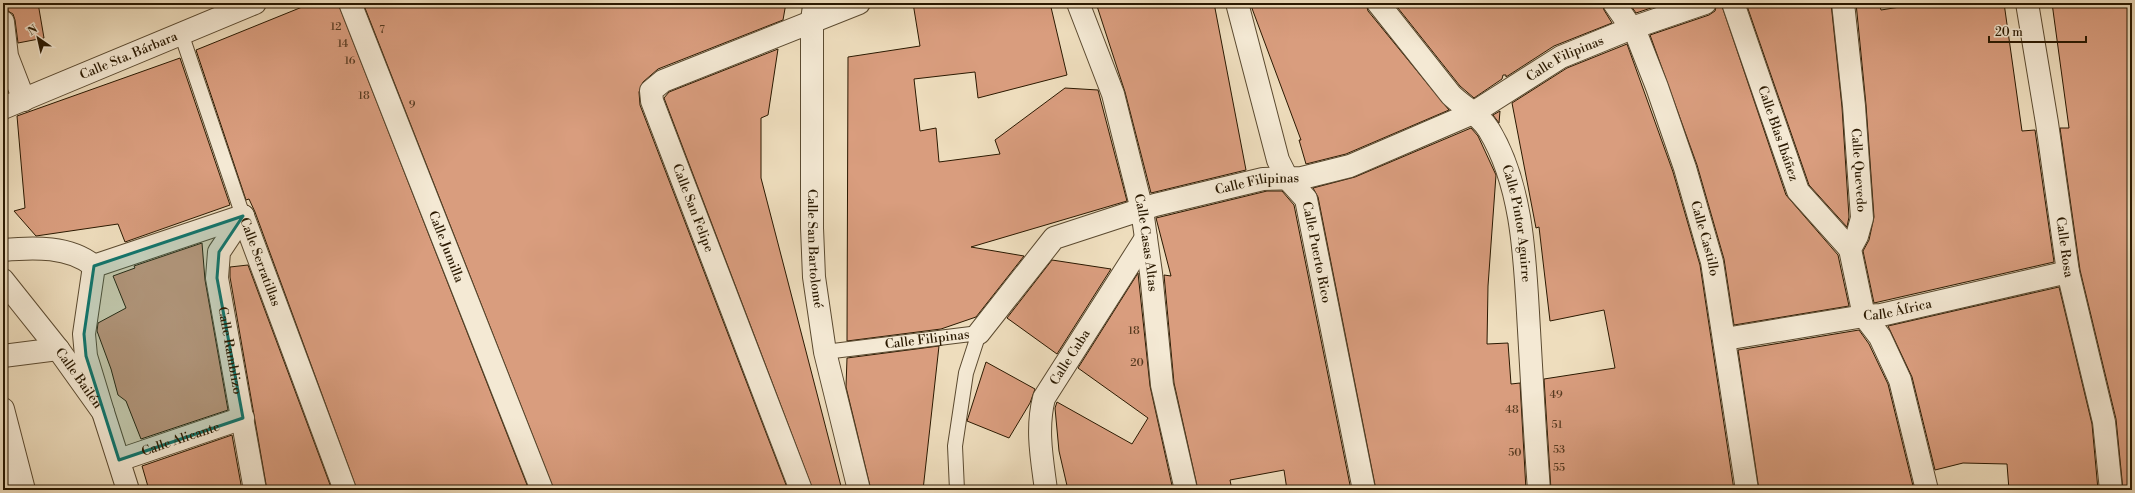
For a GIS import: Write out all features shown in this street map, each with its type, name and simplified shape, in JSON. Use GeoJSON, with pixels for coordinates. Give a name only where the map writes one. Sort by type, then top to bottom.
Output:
{"type":"FeatureCollection","features":[{"type":"Feature","properties":{"kind":"street","name":"Calle Sta. Bárbara"},"geometry":{"type":"LineString","coordinates":[[3,108],[255,3]]}},
{"type":"Feature","properties":{"kind":"street","name":"Calle Jumilla"},"geometry":{"type":"LineString","coordinates":[[350,3],[542,490]]}},
{"type":"Feature","properties":{"kind":"street"},"geometry":{"type":"LineString","coordinates":[[813,12],[859,3]]}},
{"type":"Feature","properties":{"kind":"street","name":"Calle Casas Altas"},"geometry":{"type":"LineString","coordinates":[[1078,3],[1113,94],[1142,210],[1151,273],[1162,385],[1186,490]]}},
{"type":"Feature","properties":{"kind":"street","name":"Calle Puerto Rico"},"geometry":{"type":"LineString","coordinates":[[1237,3],[1273,145],[1287,178],[1301,192],[1308,207],[1364,490]]}},
{"type":"Feature","properties":{"kind":"street","name":"Calle Pintor Aguirre"},"geometry":{"type":"LineString","coordinates":[[1378,3],[1451,95],[1464,108],[1473,113],[1488,129],[1508,171],[1519,221],[1525,273],[1539,490]]}},
{"type":"Feature","properties":{"kind":"street","name":"Calle Castillo"},"geometry":{"type":"LineString","coordinates":[[1614,3],[1632,28],[1657,87],[1702,224],[1712,262],[1747,490]]}},
{"type":"Feature","properties":{"kind":"street","name":"Calle Filipinas"},"geometry":{"type":"LineString","coordinates":[[979,333],[1054,238],[1155,205],[1263,179],[1302,178],[1350,166],[1473,113],[1561,57],[1632,28],[1705,3]]}},
{"type":"Feature","properties":{"kind":"street","name":"Calle Blas Ibáñez"},"geometry":{"type":"LineString","coordinates":[[1733,3],[1798,191],[1850,249]]}},
{"type":"Feature","properties":{"kind":"street","name":"Calle Quevedo"},"geometry":{"type":"LineString","coordinates":[[1843,3],[1854,106],[1862,218],[1857,236],[1850,249]]}},
{"type":"Feature","properties":{"kind":"street","name":"Calle Rosa"},"geometry":{"type":"LineString","coordinates":[[2027,3],[2047,123],[2068,272],[2104,422],[2111,490]]}},
{"type":"Feature","properties":{"kind":"street","name":"Calle San Bartolomé"},"geometry":{"type":"LineString","coordinates":[[813,12],[812,228],[814,276],[825,352],[859,490]]}},
{"type":"Feature","properties":{"kind":"street","name":"Calle San Felipe"},"geometry":{"type":"LineString","coordinates":[[801,490],[652,102],[651,91],[663,81],[813,12]]}},
{"type":"Feature","properties":{"kind":"street"},"geometry":{"type":"LineString","coordinates":[[3,22],[7,56],[24,100]]}},
{"type":"Feature","properties":{"kind":"street"},"geometry":{"type":"LineString","coordinates":[[94,266],[242,216]]}},
{"type":"Feature","properties":{"kind":"street","name":"Calle Ramblizo"},"geometry":{"type":"LineString","coordinates":[[242,216],[219,252],[217,278],[256,490]]}},
{"type":"Feature","properties":{"kind":"street","name":"Calle Serratillas"},"geometry":{"type":"LineString","coordinates":[[242,216],[345,490]]}},
{"type":"Feature","properties":{"kind":"street","name":"Calle Cuba"},"geometry":{"type":"LineString","coordinates":[[1046,490],[1040,442],[1039,416],[1044,398],[1146,238]]}},
{"type":"Feature","properties":{"kind":"street"},"geometry":{"type":"LineString","coordinates":[[1850,249],[1864,316],[1883,343],[1900,380],[1927,490]]}},
{"type":"Feature","properties":{"kind":"street"},"geometry":{"type":"LineString","coordinates":[[3,250],[60,250],[85,258],[94,266]]}},
{"type":"Feature","properties":{"kind":"street"},"geometry":{"type":"LineString","coordinates":[[94,266],[84,334],[86,356],[103,412]]}},
{"type":"Feature","properties":{"kind":"street","name":"Calle África"},"geometry":{"type":"LineString","coordinates":[[1725,339],[1864,316],[1881,315],[2068,272]]}},
{"type":"Feature","properties":{"kind":"street","name":"Calle Bailén"},"geometry":{"type":"LineString","coordinates":[[3,280],[58,349],[103,412],[128,490]]}},
{"type":"Feature","properties":{"kind":"street"},"geometry":{"type":"LineString","coordinates":[[3,356],[58,349]]}},
{"type":"Feature","properties":{"kind":"street"},"geometry":{"type":"LineString","coordinates":[[3,409],[24,490]]}},
{"type":"Feature","properties":{"kind":"street","name":"Calle Alicante"},"geometry":{"type":"LineString","coordinates":[[119,460],[243,418]]}},
{"type":"Feature","properties":{"kind":"street"},"geometry":{"type":"LineString","coordinates":[[3,481],[19,490]]}},
{"type":"Feature","properties":{"kind":"lane","name":"Calle Serratillas"},"geometry":{"type":"LineString","coordinates":[[180,33],[242,216]]}},
{"type":"Feature","properties":{"kind":"lane","name":"Calle Filipinas"},"geometry":{"type":"LineString","coordinates":[[825,352],[979,333]]}},
{"type":"Feature","properties":{"kind":"lane"},"geometry":{"type":"LineString","coordinates":[[957,490],[955,446],[966,373],[979,333]]}},
{"type":"Feature","properties":{"kind":"highlighted area"},"geometry":{"type":"Polygon","coordinates":[[[243,216],[219,252],[217,278],[243,418],[119,460],[86,356],[84,334],[94,266],[243,216]]]}},
{"type":"Feature","properties":{"kind":"building"},"geometry":{"type":"Polygon","coordinates":[[[7,3],[38,3],[44,38],[18,43],[15,20],[13,14],[8,11],[7,3]]]}},
{"type":"Feature","properties":{"kind":"building"},"geometry":{"type":"Polygon","coordinates":[[[312,3],[338,3],[529,490],[357,490],[255,212],[249,199],[246,200],[196,50],[312,3]]]}},
{"type":"Feature","properties":{"kind":"building"},"geometry":{"type":"Polygon","coordinates":[[[363,3],[786,3],[783,20],[658,69],[643,82],[639,92],[640,105],[788,490],[554,490],[363,3]]]}},
{"type":"Feature","properties":{"kind":"building"},"geometry":{"type":"Polygon","coordinates":[[[913,3],[1050,3],[1067,75],[978,98],[975,72],[914,79],[920,131],[936,128],[939,162],[1000,154],[995,140],[1065,88],[1098,90],[1127,201],[971,247],[1024,256],[976,317],[941,329],[847,341],[848,57],[920,46],[913,3]]]}},
{"type":"Feature","properties":{"kind":"building"},"geometry":{"type":"Polygon","coordinates":[[[1096,3],[1214,3],[1246,170],[1151,193],[1125,92],[1096,3]]]}},
{"type":"Feature","properties":{"kind":"building"},"geometry":{"type":"Polygon","coordinates":[[[1250,3],[1366,3],[1368,11],[1449,110],[1346,154],[1306,164],[1299,140],[1301,140],[1250,3]]]}},
{"type":"Feature","properties":{"kind":"building"},"geometry":{"type":"Polygon","coordinates":[[[1394,3],[1602,3],[1604,10],[1612,23],[1554,46],[1506,77],[1506,75],[1503,75],[1502,79],[1474,98],[1460,86],[1394,3]]]}},
{"type":"Feature","properties":{"kind":"building"},"geometry":{"type":"Polygon","coordinates":[[[1629,3],[1666,3],[1636,13],[1629,3]]]}},
{"type":"Feature","properties":{"kind":"building"},"geometry":{"type":"Polygon","coordinates":[[[1717,3],[1721,3],[1786,195],[1838,255],[1849,306],[1734,325],[1724,259],[1697,165],[1650,35],[1709,15],[1715,11],[1717,3]]]}},
{"type":"Feature","properties":{"kind":"building"},"geometry":{"type":"Polygon","coordinates":[[[1746,3],[1831,3],[1842,107],[1849,217],[1847,227],[1809,185],[1746,3]]]}},
{"type":"Feature","properties":{"kind":"building"},"geometry":{"type":"Polygon","coordinates":[[[1856,3],[1879,3],[1881,10],[1925,3],[2004,3],[2022,131],[2035,130],[2054,262],[1874,303],[1863,251],[1869,240],[1874,217],[1866,105],[1856,3]]]}},
{"type":"Feature","properties":{"kind":"building"},"geometry":{"type":"Polygon","coordinates":[[[2052,3],[2132,3],[2132,490],[2123,490],[2116,419],[2080,270],[2060,128],[2069,128],[2052,3]]]}},
{"type":"Feature","properties":{"kind":"building"},"geometry":{"type":"Polygon","coordinates":[[[1627,44],[1673,172],[1700,265],[1734,490],[1551,490],[1544,379],[1615,368],[1604,310],[1550,321],[1539,227],[1536,228],[1512,103],[1567,68],[1627,44]]]}},
{"type":"Feature","properties":{"kind":"building"},"geometry":{"type":"Polygon","coordinates":[[[778,49],[768,115],[761,118],[761,178],[842,490],[813,490],[664,98],[669,92],[778,49]]]}},
{"type":"Feature","properties":{"kind":"building"},"geometry":{"type":"Polygon","coordinates":[[[180,58],[230,205],[125,242],[118,224],[36,236],[14,211],[25,208],[17,116],[180,58]]]}},
{"type":"Feature","properties":{"kind":"building"},"geometry":{"type":"Polygon","coordinates":[[[1500,111],[1499,123],[1493,115],[1500,111]]]}},
{"type":"Feature","properties":{"kind":"building"},"geometry":{"type":"Polygon","coordinates":[[[1471,128],[1478,136],[1496,175],[1488,286],[1487,344],[1508,343],[1511,384],[1520,383],[1526,490],[1376,490],[1318,197],[1313,188],[1355,177],[1471,128]]]}},
{"type":"Feature","properties":{"kind":"building"},"geometry":{"type":"Polygon","coordinates":[[[1267,191],[1282,191],[1294,205],[1351,490],[1287,490],[1284,470],[1230,480],[1232,490],[1198,490],[1174,383],[1164,275],[1171,276],[1156,218],[1267,191]]]}},
{"type":"Feature","properties":{"kind":"building"},"geometry":{"type":"Polygon","coordinates":[[[202,243],[205,280],[228,410],[141,439],[126,401],[118,395],[111,369],[97,331],[98,323],[126,308],[113,276],[135,268],[134,266],[202,243]]]}},
{"type":"Feature","properties":{"kind":"building"},"geometry":{"type":"Polygon","coordinates":[[[1052,260],[1111,269],[1057,354],[1007,318],[1052,260]]]}},
{"type":"Feature","properties":{"kind":"building"},"geometry":{"type":"Polygon","coordinates":[[[248,265],[332,490],[267,490],[230,277],[230,267],[248,265]]]}},
{"type":"Feature","properties":{"kind":"building"},"geometry":{"type":"Polygon","coordinates":[[[1138,273],[1150,386],[1173,490],[1068,490],[1059,451],[1055,408],[1057,402],[1132,444],[1148,418],[1078,368],[1138,273]]]}},
{"type":"Feature","properties":{"kind":"building"},"geometry":{"type":"Polygon","coordinates":[[[2059,287],[2092,424],[2098,490],[2009,490],[2007,464],[1963,463],[1935,470],[1912,377],[1888,326],[2059,287]]]}},
{"type":"Feature","properties":{"kind":"building"},"geometry":{"type":"Polygon","coordinates":[[[1859,330],[1869,344],[1888,384],[1914,490],[1759,490],[1738,350],[1859,330]]]}},
{"type":"Feature","properties":{"kind":"building"},"geometry":{"type":"Polygon","coordinates":[[[939,346],[923,490],[871,490],[846,387],[847,358],[939,346]]]}},
{"type":"Feature","properties":{"kind":"building"},"geometry":{"type":"Polygon","coordinates":[[[986,362],[1035,389],[1030,403],[1009,438],[967,421],[986,362]]]}},
{"type":"Feature","properties":{"kind":"building"},"geometry":{"type":"Polygon","coordinates":[[[232,435],[242,490],[149,490],[142,466],[232,435]]]}}]}
